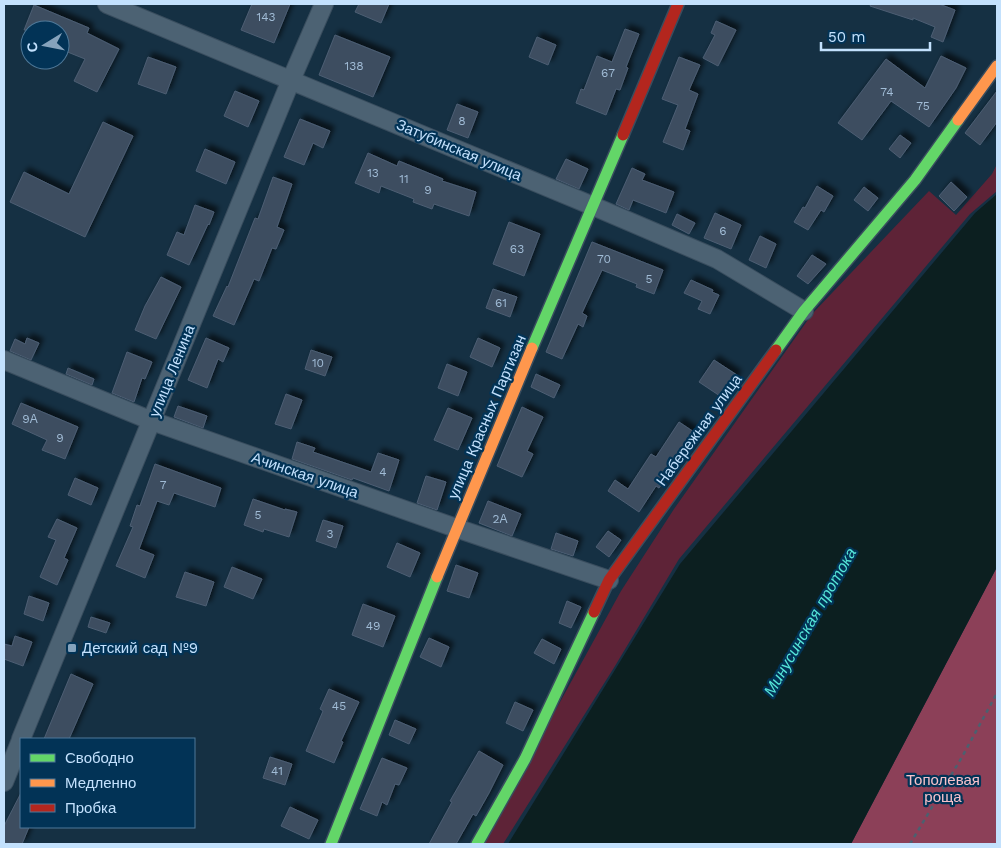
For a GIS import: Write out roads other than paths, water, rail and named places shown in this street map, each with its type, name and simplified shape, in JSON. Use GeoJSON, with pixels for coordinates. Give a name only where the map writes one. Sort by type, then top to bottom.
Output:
{"type":"FeatureCollection","features":[{"type":"Feature","properties":{"kind":"street","name":"Затубинская улица"},"geometry":{"type":"LineString","coordinates":[[107,4],[717,259],[804,311]]}},
{"type":"Feature","properties":{"kind":"street","name":"улица Ленина"},"geometry":{"type":"LineString","coordinates":[[21,738],[291,80],[324,4]]}},
{"type":"Feature","properties":{"kind":"street","name":"улица Красных Партизан"},"geometry":{"type":"LineString","coordinates":[[331,844],[456,528],[678,4]]}},
{"type":"Feature","properties":{"kind":"street","name":"Набережная улица"},"geometry":{"type":"LineString","coordinates":[[477,844],[525,760],[609,580],[804,311],[915,180],[997,66]]}},
{"type":"Feature","properties":{"kind":"street","name":"Ачинская улица"},"geometry":{"type":"LineString","coordinates":[[4,360],[152,421],[609,580]]}},
{"type":"Feature","properties":{"kind":"street","name":"улица Ленина"},"geometry":{"type":"LineString","coordinates":[[4,782],[20,742]]}},
{"type":"Feature","properties":{"kind":"water","name":"Минусинская протока"},"geometry":{"type":"Polygon","coordinates":[[[997,194],[997,567],[851,844],[508,844],[680,564],[975,213],[997,194]]]}},
{"type":"Feature","properties":{"kind":"place","name":"Детский сад №9"},"geometry":{"type":"Point","coordinates":[72,648]}},
{"type":"Feature","properties":{"kind":"park label","name":"Тополевая роща"},"geometry":{"type":"Point","coordinates":[943,788]}}]}
